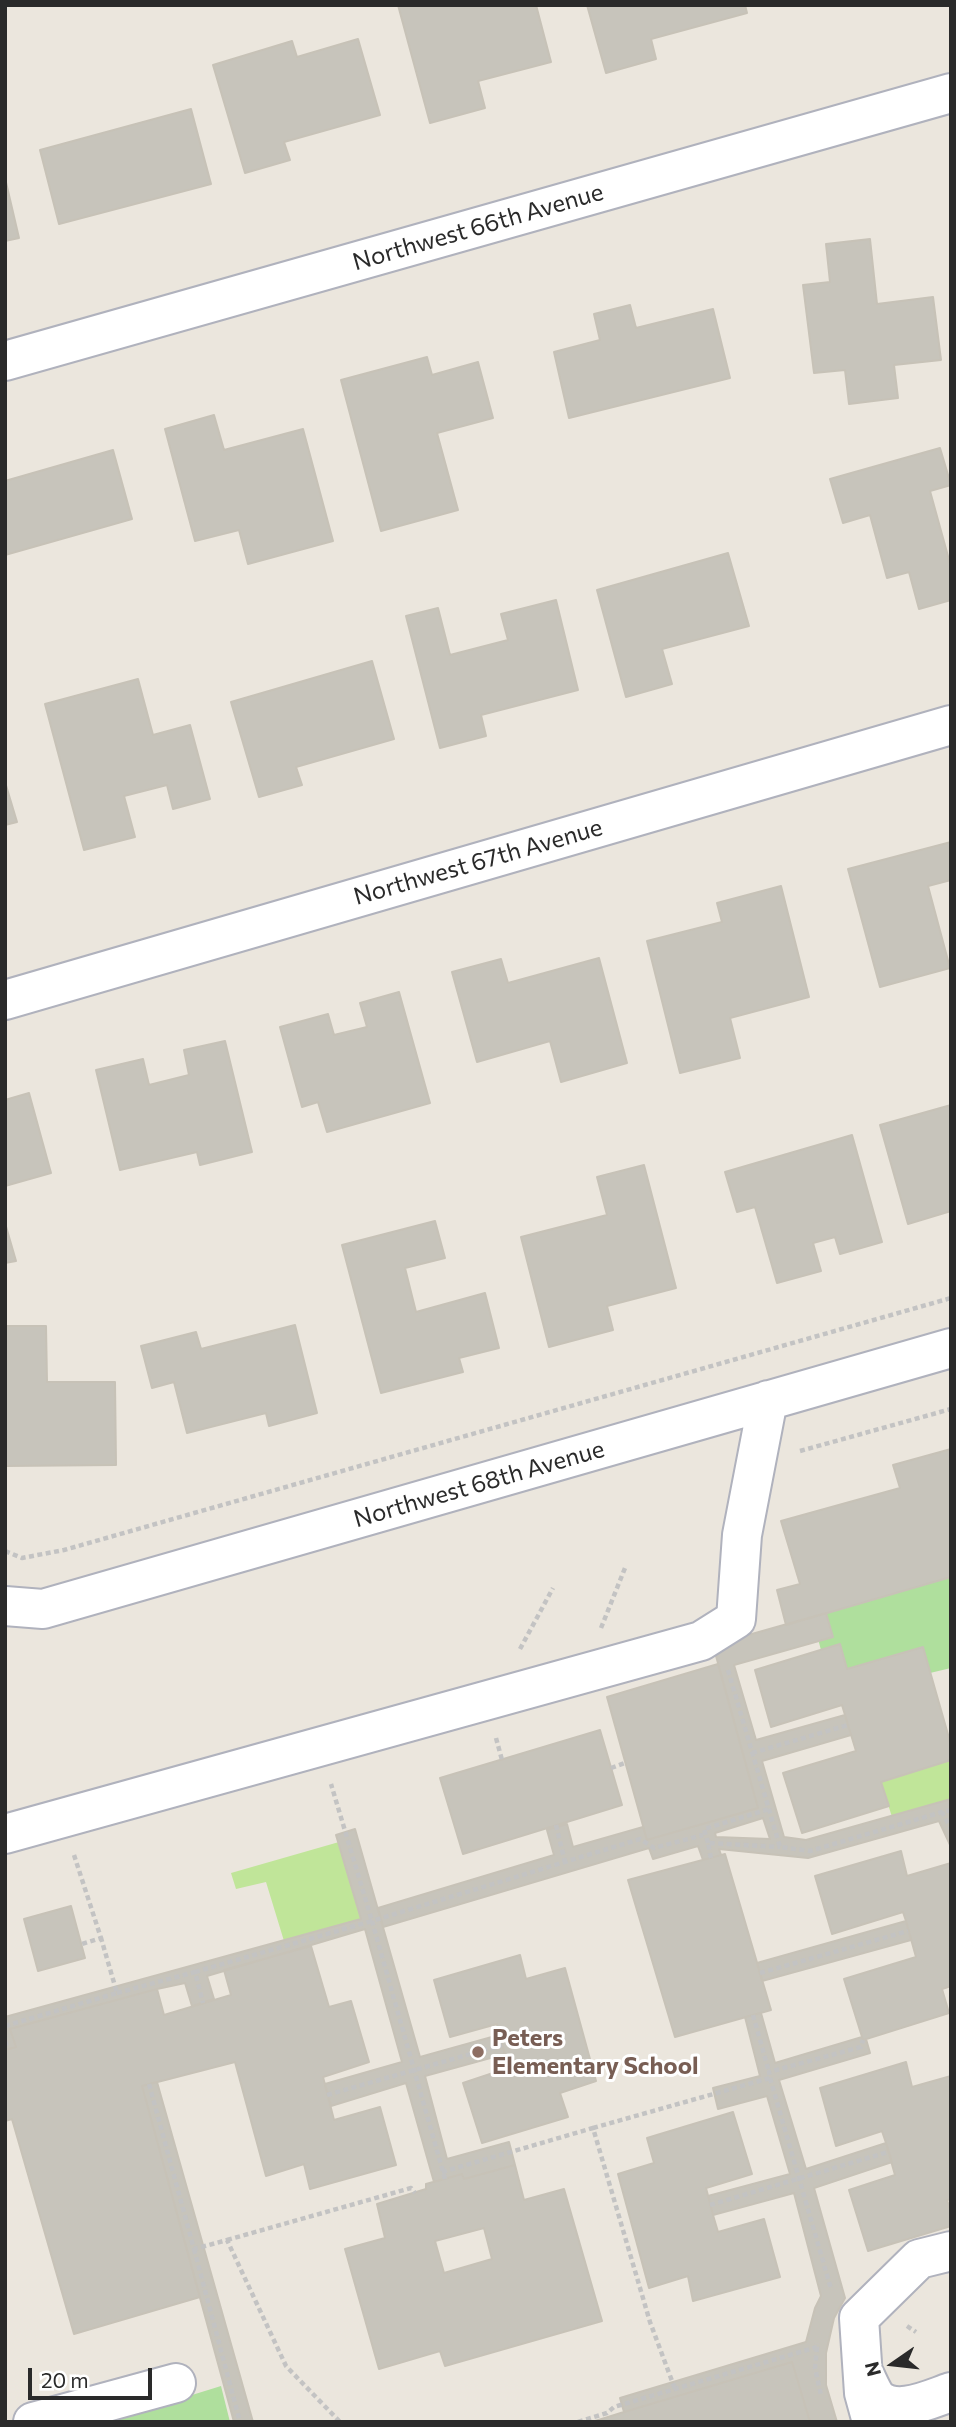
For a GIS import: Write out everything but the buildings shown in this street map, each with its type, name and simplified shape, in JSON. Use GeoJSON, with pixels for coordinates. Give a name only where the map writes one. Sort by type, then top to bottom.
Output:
{"type":"FeatureCollection","features":[{"type":"Feature","properties":{"kind":"street","name":"Northwest 66th Avenue"},"geometry":{"type":"LineString","coordinates":[[5,361],[951,93]]}},
{"type":"Feature","properties":{"kind":"street","name":"Northwest 67th Avenue"},"geometry":{"type":"LineString","coordinates":[[5,1000],[951,725]]}},
{"type":"Feature","properties":{"kind":"street","name":"Northwest 68th Avenue"},"geometry":{"type":"LineString","coordinates":[[5,1606],[43,1609],[951,1348]]}},
{"type":"Feature","properties":{"kind":"street"},"geometry":{"type":"LineString","coordinates":[[5,1834],[701,1641],[736,1619],[742,1535],[768,1400]]}},
{"type":"Feature","properties":{"kind":"street"},"geometry":{"type":"LineString","coordinates":[[872,2422],[864,2392],[859,2318],[919,2259],[951,2251]]}},
{"type":"Feature","properties":{"kind":"street"},"geometry":{"type":"LineString","coordinates":[[863,2372],[876,2397],[890,2405],[908,2406],[951,2392]]}},
{"type":"Feature","properties":{"kind":"street"},"geometry":{"type":"LineString","coordinates":[[33,2422],[176,2382]]}},
{"type":"Feature","properties":{"kind":"path"},"geometry":{"type":"LineString","coordinates":[[5,1551],[22,1558],[64,1550],[951,1298]]}},
{"type":"Feature","properties":{"kind":"path"},"geometry":{"type":"LineString","coordinates":[[756,1464],[951,1409]]}},
{"type":"Feature","properties":{"kind":"path"},"geometry":{"type":"LineString","coordinates":[[529,1652],[517,1656],[553,1588]]}},
{"type":"Feature","properties":{"kind":"path"},"geometry":{"type":"LineString","coordinates":[[602,1632],[613,1628]]}},
{"type":"Feature","properties":{"kind":"path"},"geometry":{"type":"LineString","coordinates":[[726,1666],[780,1847]]}},
{"type":"Feature","properties":{"kind":"path"},"geometry":{"type":"LineString","coordinates":[[752,1753],[848,1725]]}},
{"type":"Feature","properties":{"kind":"path"},"geometry":{"type":"LineString","coordinates":[[611,1768],[625,1763]]}},
{"type":"Feature","properties":{"kind":"path"},"geometry":{"type":"LineString","coordinates":[[329,1778],[444,2179]]}},
{"type":"Feature","properties":{"kind":"path"},"geometry":{"type":"LineString","coordinates":[[712,1858],[704,1829],[769,1809]]}},
{"type":"Feature","properties":{"kind":"path"},"geometry":{"type":"LineString","coordinates":[[708,1843],[810,1851],[951,1810]]}},
{"type":"Feature","properties":{"kind":"path"},"geometry":{"type":"LineString","coordinates":[[942,1812],[951,1829]]}},
{"type":"Feature","properties":{"kind":"path"},"geometry":{"type":"LineString","coordinates":[[556,1825],[565,1862]]}},
{"type":"Feature","properties":{"kind":"path"},"geometry":{"type":"LineString","coordinates":[[5,2026],[372,1921],[640,1839],[654,1848],[703,1835]]}},
{"type":"Feature","properties":{"kind":"path"},"geometry":{"type":"LineString","coordinates":[[73,1851],[117,1993]]}},
{"type":"Feature","properties":{"kind":"path"},"geometry":{"type":"LineString","coordinates":[[760,1973],[908,1931]]}},
{"type":"Feature","properties":{"kind":"path"},"geometry":{"type":"LineString","coordinates":[[82,1944],[101,1938]]}},
{"type":"Feature","properties":{"kind":"path"},"geometry":{"type":"LineString","coordinates":[[195,1972],[203,2003]]}},
{"type":"Feature","properties":{"kind":"path"},"geometry":{"type":"LineString","coordinates":[[753,2015],[833,2297]]}},
{"type":"Feature","properties":{"kind":"path"},"geometry":{"type":"LineString","coordinates":[[442,2172],[861,2047],[863,2040]]}},
{"type":"Feature","properties":{"kind":"path"},"geometry":{"type":"LineString","coordinates":[[5,2041],[8,2049]]}},
{"type":"Feature","properties":{"kind":"path"},"geometry":{"type":"LineString","coordinates":[[327,2095],[502,2045]]}},
{"type":"Feature","properties":{"kind":"path"},"geometry":{"type":"LineString","coordinates":[[149,2084],[240,2422]]}},
{"type":"Feature","properties":{"kind":"path"},"geometry":{"type":"LineString","coordinates":[[593,2128],[650,2322],[675,2389]]}},
{"type":"Feature","properties":{"kind":"path"},"geometry":{"type":"LineString","coordinates":[[710,2205],[888,2152]]}},
{"type":"Feature","properties":{"kind":"path"},"geometry":{"type":"LineString","coordinates":[[194,2249],[411,2188],[415,2193]]}},
{"type":"Feature","properties":{"kind":"path"},"geometry":{"type":"LineString","coordinates":[[227,2240],[286,2366],[340,2422]]}},
{"type":"Feature","properties":{"kind":"path"},"geometry":{"type":"LineString","coordinates":[[578,2422],[607,2413],[614,2407],[817,2347],[817,2340]]}},
{"type":"Feature","properties":{"kind":"green space"},"geometry":{"type":"Polygon","coordinates":[[[951,1577],[951,1668],[930,1673],[923,1648],[847,1669],[840,1645],[821,1650],[812,1617],[951,1577]]]}},
{"type":"Feature","properties":{"kind":"green space"},"geometry":{"type":"Polygon","coordinates":[[[951,1760],[951,1799],[892,1817],[881,1782],[951,1760]]]}},
{"type":"Feature","properties":{"kind":"green space"},"geometry":{"type":"Polygon","coordinates":[[[339,1842],[361,1919],[284,1941],[266,1882],[236,1889],[231,1873],[339,1842]]]}},
{"type":"Feature","properties":{"kind":"green space"},"geometry":{"type":"Polygon","coordinates":[[[221,2386],[230,2422],[105,2422],[221,2386]]]}},
{"type":"Feature","properties":{"kind":"place","name":"Peters Elementary School"},"geometry":{"type":"Point","coordinates":[478,2052]}}]}
